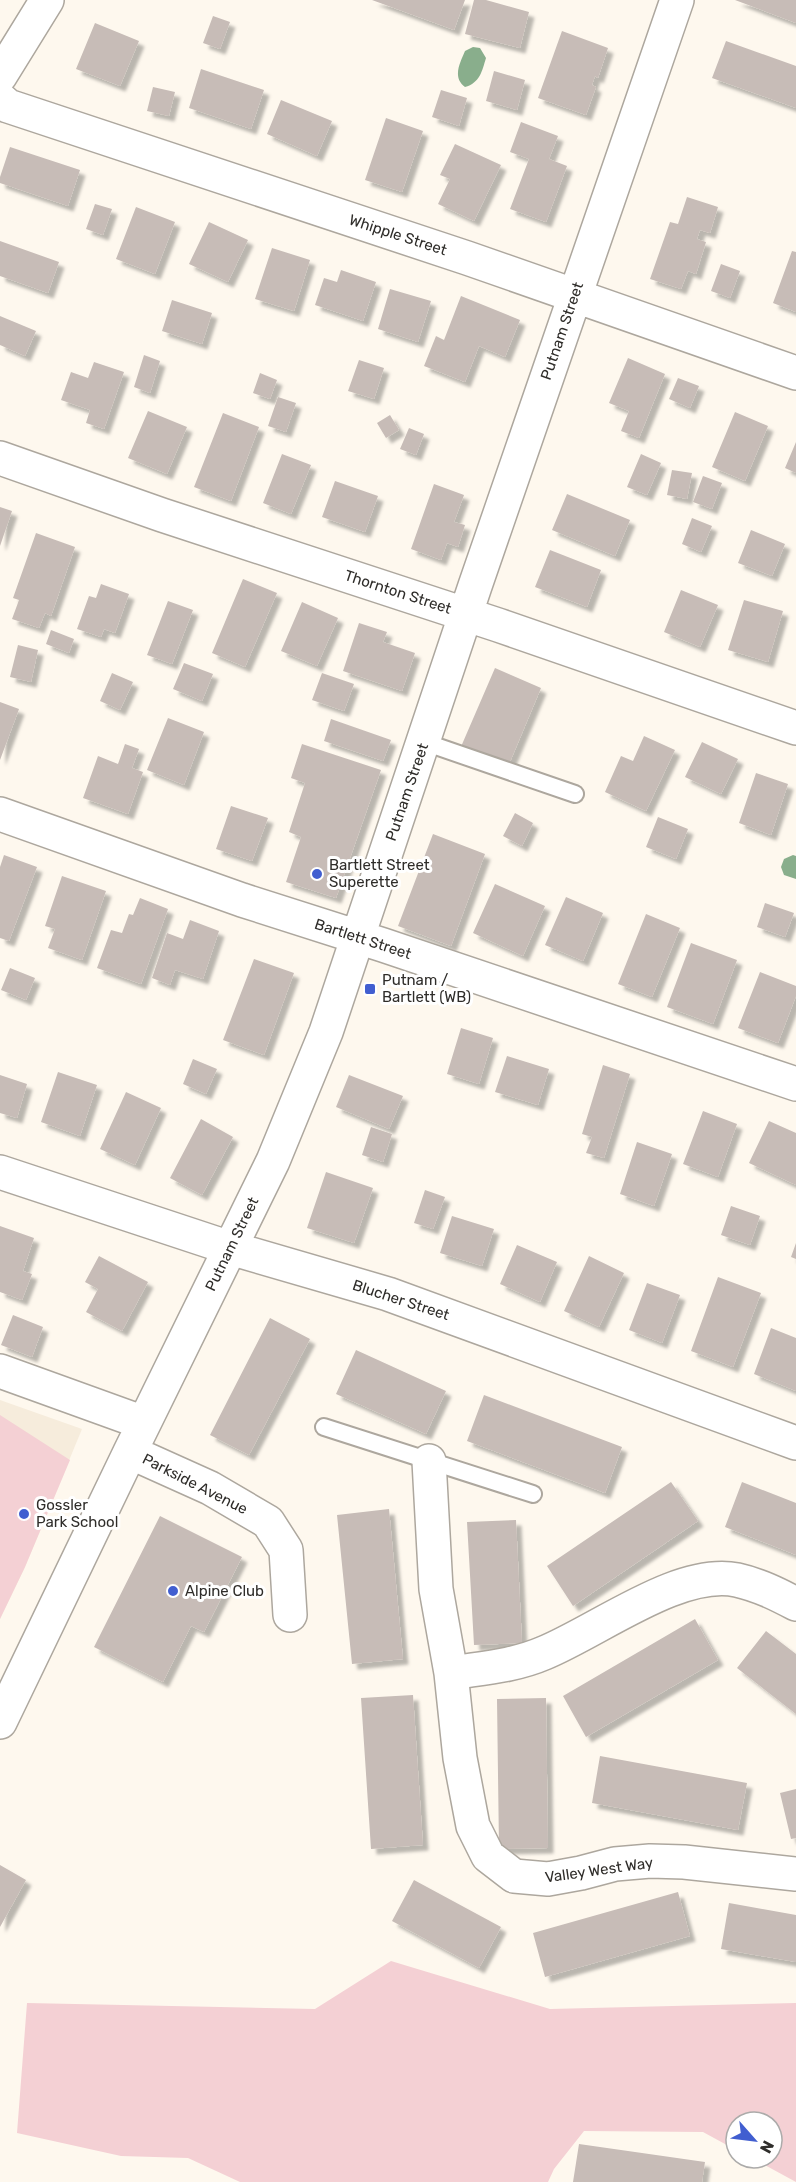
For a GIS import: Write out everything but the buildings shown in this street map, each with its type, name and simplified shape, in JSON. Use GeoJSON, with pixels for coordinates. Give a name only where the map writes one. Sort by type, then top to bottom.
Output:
{"type":"FeatureCollection","features":[{"type":"Feature","properties":{"kind":"street"},"geometry":{"type":"LineString","coordinates":[[0,76],[47,0]]}},
{"type":"Feature","properties":{"kind":"street","name":"Putnam Street"},"geometry":{"type":"LineString","coordinates":[[0,1722],[273,1161],[326,1032],[575,295],[668,3]]}},
{"type":"Feature","properties":{"kind":"street","name":"Whipple Street"},"geometry":{"type":"LineString","coordinates":[[0,99],[8,106],[575,295],[796,373]]}},
{"type":"Feature","properties":{"kind":"street","name":"Thornton Street"},"geometry":{"type":"LineString","coordinates":[[0,458],[162,515],[466,615],[796,728]]}},
{"type":"Feature","properties":{"kind":"street","name":"Bartlett Street"},"geometry":{"type":"LineString","coordinates":[[0,814],[242,900],[796,1084]]}},
{"type":"Feature","properties":{"kind":"street","name":"Blucher Street"},"geometry":{"type":"LineString","coordinates":[[0,1172],[230,1248],[388,1294],[796,1443]]}},
{"type":"Feature","properties":{"kind":"street","name":"Parkside Avenue"},"geometry":{"type":"LineString","coordinates":[[0,1371],[137,1437],[210,1488],[268,1522],[286,1550],[290,1615]]}},
{"type":"Feature","properties":{"kind":"street","name":"Valley West Way"},"geometry":{"type":"LineString","coordinates":[[429,1461],[436,1589],[451,1673],[460,1758],[473,1826],[488,1856],[514,1876],[548,1879],[615,1864],[650,1861],[684,1862],[796,1874]]}},
{"type":"Feature","properties":{"kind":"street"},"geometry":{"type":"LineString","coordinates":[[451,1673],[511,1664],[544,1653],[667,1591],[701,1580],[735,1580],[768,1589],[796,1604]]}},
{"type":"Feature","properties":{"kind":"lane"},"geometry":{"type":"LineString","coordinates":[[424,742],[575,794]]}},
{"type":"Feature","properties":{"kind":"lane"},"geometry":{"type":"LineString","coordinates":[[324,1427],[533,1494]]}},
{"type":"Feature","properties":{"kind":"shaded area"},"geometry":{"type":"Polygon","coordinates":[[[473,47],[480,48],[486,58],[482,72],[477,79],[465,87],[459,79],[458,70],[465,51],[473,47]]]}},
{"type":"Feature","properties":{"kind":"shaded area"},"geometry":{"type":"Polygon","coordinates":[[[796,856],[796,879],[784,875],[781,867],[784,859],[796,856]]]}},
{"type":"Feature","properties":{"kind":"shaded area","name":"Gossler Park School"},"geometry":{"type":"Polygon","coordinates":[[[0,1400],[82,1429],[25,1567],[0,1619],[0,1400]]]}},
{"type":"Feature","properties":{"kind":"shaded area","name":"Gossler Park School"},"geometry":{"type":"Polygon","coordinates":[[[0,1415],[70,1460],[25,1567],[0,1619],[0,1415]]]}},
{"type":"Feature","properties":{"kind":"shaded area"},"geometry":{"type":"Polygon","coordinates":[[[391,1961],[550,2009],[796,2003],[796,2182],[774,2170],[784,2170],[784,2110],[724,2110],[724,2143],[703,2132],[584,2131],[554,2169],[548,2182],[240,2182],[188,2158],[121,2156],[17,2133],[27,2003],[315,2009],[391,1961]]]}},
{"type":"Feature","properties":{"kind":"place","name":"Bartlett Street Superette"},"geometry":{"type":"Point","coordinates":[317,874]}},
{"type":"Feature","properties":{"kind":"place","name":"Putnam / Bartlett (WB)"},"geometry":{"type":"Point","coordinates":[370,989]}},
{"type":"Feature","properties":{"kind":"place","name":"Gossler Park School"},"geometry":{"type":"Point","coordinates":[24,1514]}},
{"type":"Feature","properties":{"kind":"place","name":"Alpine Club"},"geometry":{"type":"Point","coordinates":[173,1591]}}]}
